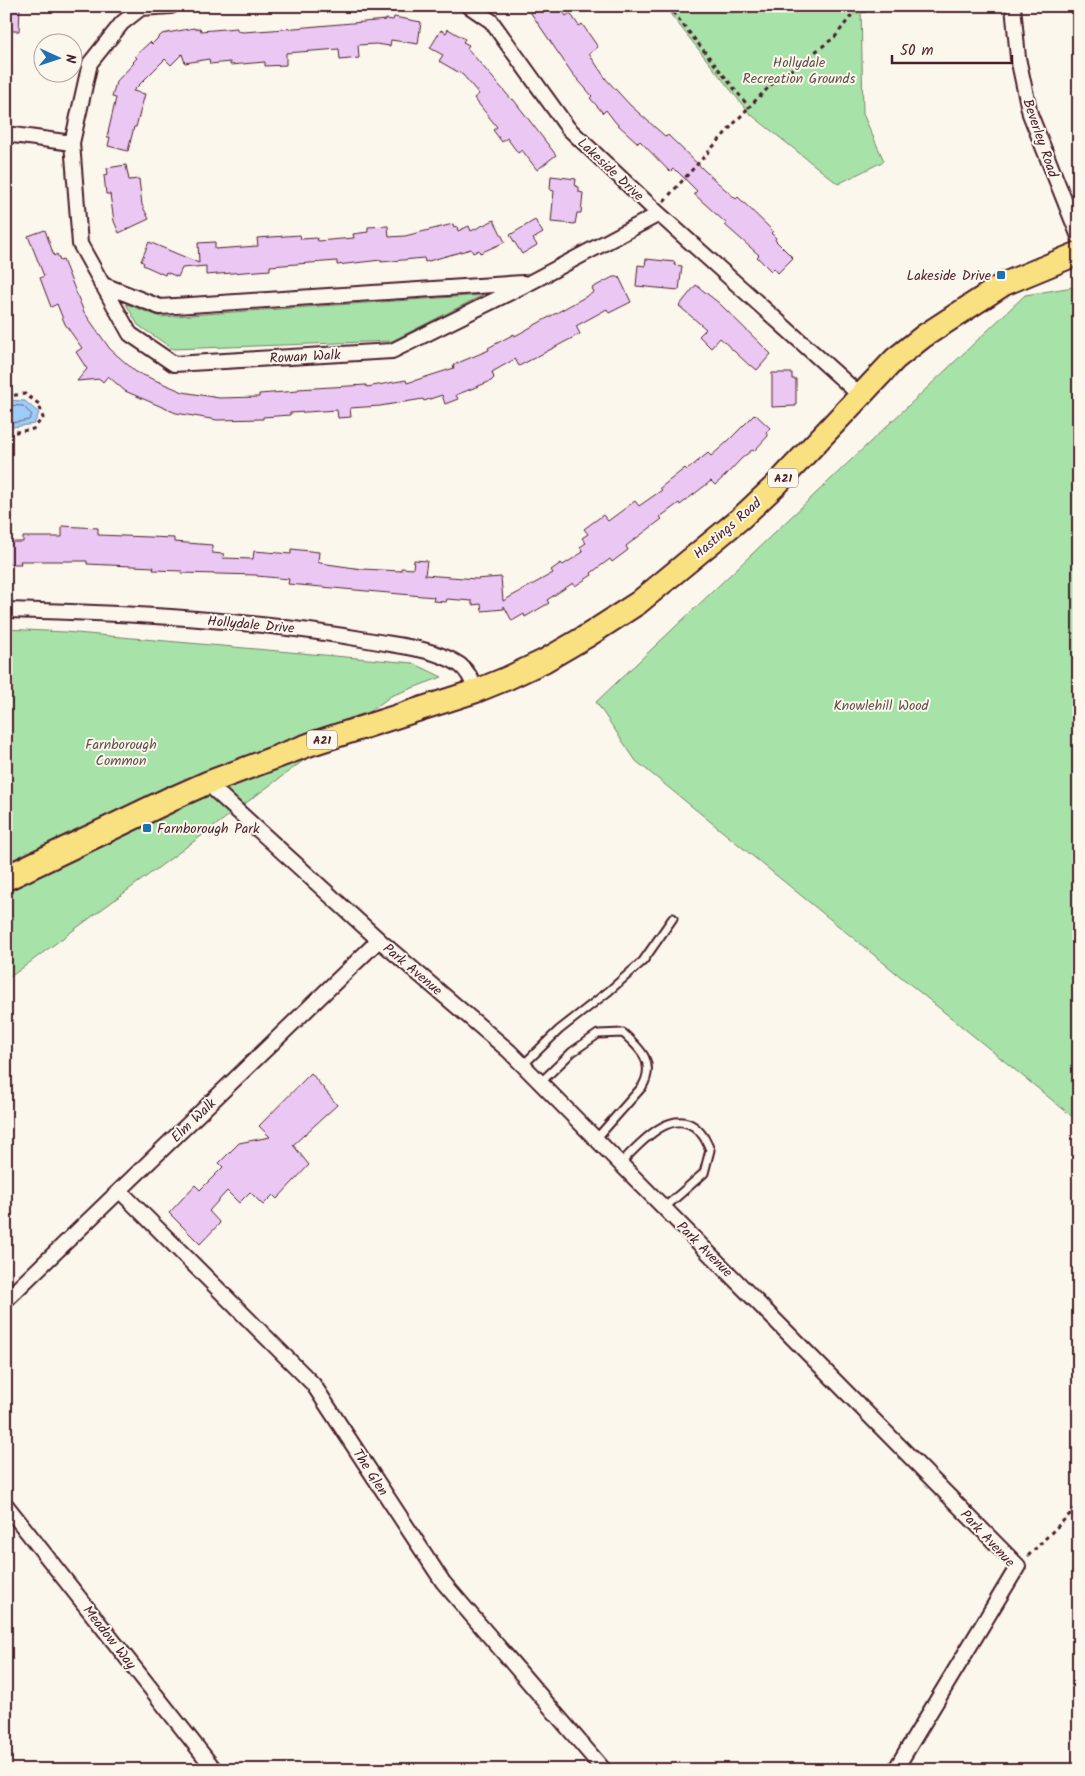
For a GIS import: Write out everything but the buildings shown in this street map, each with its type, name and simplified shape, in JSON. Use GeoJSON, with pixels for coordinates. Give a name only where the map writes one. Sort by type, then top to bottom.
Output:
{"type":"FeatureCollection","features":[{"type":"Feature","properties":{"kind":"highway","name":"A21"},"geometry":{"type":"LineString","coordinates":[[6,878],[171,798]]}},
{"type":"Feature","properties":{"kind":"main road","name":"Hastings Road"},"geometry":{"type":"LineString","coordinates":[[476,691],[544,661],[588,636],[638,603],[747,512],[778,483],[895,360],[924,336],[1004,284],[1079,253]]}},
{"type":"Feature","properties":{"kind":"main road","name":"A21"},"geometry":{"type":"LineString","coordinates":[[171,798],[207,782],[311,744],[476,691]]}},
{"type":"Feature","properties":{"kind":"street"},"geometry":{"type":"LineString","coordinates":[[6,134],[72,143],[90,63],[122,23],[141,8],[171,6]]}},
{"type":"Feature","properties":{"kind":"street","name":"Lakeside Drive"},"geometry":{"type":"LineString","coordinates":[[469,6],[490,21],[568,128],[656,212],[861,396]]}},
{"type":"Feature","properties":{"kind":"street","name":"Beverley Road"},"geometry":{"type":"LineString","coordinates":[[1013,6],[1018,58],[1030,114],[1079,237]]}},
{"type":"Feature","properties":{"kind":"street","name":"Rowan Walk"},"geometry":{"type":"LineString","coordinates":[[72,143],[80,244],[130,334],[174,364],[392,351],[531,282],[656,212]]}},
{"type":"Feature","properties":{"kind":"street","name":"Rowan Walk"},"geometry":{"type":"LineString","coordinates":[[101,284],[160,307],[531,282]]}},
{"type":"Feature","properties":{"kind":"street","name":"Hollydale Drive"},"geometry":{"type":"LineString","coordinates":[[6,610],[88,612],[228,622],[322,632],[427,650],[460,665],[468,672],[476,691]]}},
{"type":"Feature","properties":{"kind":"street","name":"Park Avenue"},"geometry":{"type":"LineString","coordinates":[[207,782],[379,940],[509,1051],[1018,1566],[895,1770]]}},
{"type":"Feature","properties":{"kind":"street","name":"Elm Walk"},"geometry":{"type":"LineString","coordinates":[[6,1300],[379,940]]}},
{"type":"Feature","properties":{"kind":"street","name":"The Glen"},"geometry":{"type":"LineString","coordinates":[[120,1191],[313,1384],[443,1582],[604,1770]]}},
{"type":"Feature","properties":{"kind":"street","name":"Meadow Way"},"geometry":{"type":"LineString","coordinates":[[6,1505],[215,1770]]}},
{"type":"Feature","properties":{"kind":"lane"},"geometry":{"type":"LineString","coordinates":[[523,1065],[559,1030],[609,991],[643,961],[674,918]]}},
{"type":"Feature","properties":{"kind":"lane"},"geometry":{"type":"LineString","coordinates":[[540,1083],[572,1052],[598,1034],[623,1032],[638,1046],[648,1062],[648,1077],[642,1087],[596,1139]]}},
{"type":"Feature","properties":{"kind":"lane"},"geometry":{"type":"LineString","coordinates":[[620,1164],[648,1134],[670,1122],[690,1123],[703,1135],[710,1150],[704,1173],[664,1208]]}},
{"type":"Feature","properties":{"kind":"path"},"geometry":{"type":"LineString","coordinates":[[668,6],[749,107]]}},
{"type":"Feature","properties":{"kind":"path"},"geometry":{"type":"LineString","coordinates":[[656,212],[749,107],[772,84],[835,37],[854,12],[854,6]]}},
{"type":"Feature","properties":{"kind":"path"},"geometry":{"type":"LineString","coordinates":[[854,12],[944,6]]}},
{"type":"Feature","properties":{"kind":"path"},"geometry":{"type":"LineString","coordinates":[[6,396],[25,394],[39,404],[43,418],[34,429],[6,434]]}},
{"type":"Feature","properties":{"kind":"path"},"geometry":{"type":"LineString","coordinates":[[1018,1566],[1079,1505]]}},
{"type":"Feature","properties":{"kind":"green space","name":"Hollydale Recreation Grounds"},"geometry":{"type":"Polygon","coordinates":[[[664,6],[861,6],[863,114],[884,161],[838,184],[749,113],[664,6]]]}},
{"type":"Feature","properties":{"kind":"green space","name":"Knowlehill Wood"},"geometry":{"type":"Polygon","coordinates":[[[1079,286],[1079,1122],[636,761],[596,702],[1025,295],[1079,286]]]}},
{"type":"Feature","properties":{"kind":"green space"},"geometry":{"type":"Polygon","coordinates":[[[483,295],[392,341],[173,349],[138,325],[126,304],[161,317],[483,295]]]}},
{"type":"Feature","properties":{"kind":"green space","name":"Farnborough Common"},"geometry":{"type":"Polygon","coordinates":[[[6,629],[65,632],[413,663],[442,677],[391,696],[6,980],[6,629]]]}},
{"type":"Feature","properties":{"kind":"water"},"geometry":{"type":"Polygon","coordinates":[[[6,400],[25,401],[39,413],[34,424],[6,428],[6,400]]]}},
{"type":"Feature","properties":{"kind":"place","name":"Lakeside Drive"},"geometry":{"type":"Point","coordinates":[1001,275]}},
{"type":"Feature","properties":{"kind":"place","name":"Farnborough Park"},"geometry":{"type":"Point","coordinates":[147,828]}}]}
